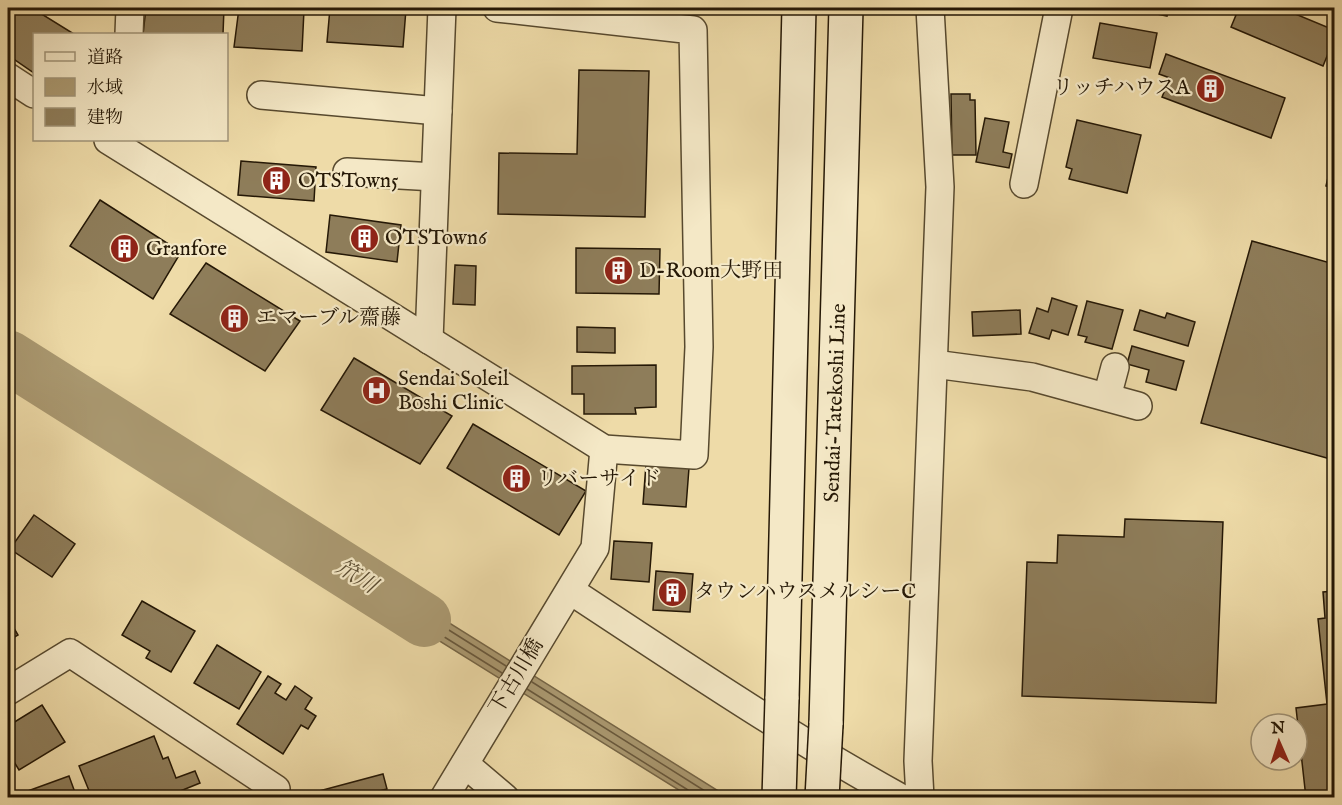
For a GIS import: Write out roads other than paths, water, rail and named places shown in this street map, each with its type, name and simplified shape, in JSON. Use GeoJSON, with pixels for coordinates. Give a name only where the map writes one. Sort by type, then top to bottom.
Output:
{"type":"FeatureCollection","features":[{"type":"Feature","properties":{"kind":"main road"},"geometry":{"type":"LineString","coordinates":[[779,798],[798,8]]}},
{"type":"Feature","properties":{"kind":"main road","name":"Sendai-Tatekoshi Line"},"geometry":{"type":"LineString","coordinates":[[822,798],[846,8]]}},
{"type":"Feature","properties":{"kind":"street"},"geometry":{"type":"LineString","coordinates":[[129,8],[129,33]]}},
{"type":"Feature","properties":{"kind":"street"},"geometry":{"type":"LineString","coordinates":[[429,340],[442,8]]}},
{"type":"Feature","properties":{"kind":"street"},"geometry":{"type":"LineString","coordinates":[[121,144],[604,449],[694,455],[699,347],[693,30],[497,8]]}},
{"type":"Feature","properties":{"kind":"street"},"geometry":{"type":"LineString","coordinates":[[920,798],[918,761],[940,187],[930,8]]}},
{"type":"Feature","properties":{"kind":"street"},"geometry":{"type":"LineString","coordinates":[[1024,184],[1059,8]]}},
{"type":"Feature","properties":{"kind":"street"},"geometry":{"type":"LineString","coordinates":[[8,77],[33,93]]}},
{"type":"Feature","properties":{"kind":"street"},"geometry":{"type":"LineString","coordinates":[[261,95],[438,111]]}},
{"type":"Feature","properties":{"kind":"street"},"geometry":{"type":"LineString","coordinates":[[347,172],[435,177]]}},
{"type":"Feature","properties":{"kind":"street"},"geometry":{"type":"LineString","coordinates":[[934,364],[1032,377],[1138,406]]}},
{"type":"Feature","properties":{"kind":"street"},"geometry":{"type":"LineString","coordinates":[[1107,397],[1115,367]]}},
{"type":"Feature","properties":{"kind":"street","name":"下古川橋"},"geometry":{"type":"LineString","coordinates":[[444,798],[595,548],[604,449]]}},
{"type":"Feature","properties":{"kind":"street"},"geometry":{"type":"LineString","coordinates":[[564,600],[901,798]]}},
{"type":"Feature","properties":{"kind":"street"},"geometry":{"type":"LineString","coordinates":[[8,691],[70,652],[276,789],[251,798]]}},
{"type":"Feature","properties":{"kind":"street"},"geometry":{"type":"LineString","coordinates":[[470,755],[505,798]]}},
{"type":"Feature","properties":{"kind":"water"},"geometry":{"type":"Polygon","coordinates":[[[366,571],[728,797],[690,797],[356,589],[366,571]]]}},
{"type":"Feature","properties":{"kind":"waterway","name":"笊川"},"geometry":{"type":"LineString","coordinates":[[8,357],[424,620]]}},
{"type":"Feature","properties":{"kind":"place","name":"リッチハウスA"},"geometry":{"type":"Point","coordinates":[1211,88]}},
{"type":"Feature","properties":{"kind":"place","name":"OTSTown5"},"geometry":{"type":"Point","coordinates":[277,181]}},
{"type":"Feature","properties":{"kind":"place","name":"OTSTown6"},"geometry":{"type":"Point","coordinates":[364,238]}},
{"type":"Feature","properties":{"kind":"place","name":"Granfore"},"geometry":{"type":"Point","coordinates":[125,249]}},
{"type":"Feature","properties":{"kind":"place","name":"D-Room大野田"},"geometry":{"type":"Point","coordinates":[618,271]}},
{"type":"Feature","properties":{"kind":"place","name":"エマーブル齋藤"},"geometry":{"type":"Point","coordinates":[235,318]}},
{"type":"Feature","properties":{"kind":"place","name":"Sendai Soleil Boshi Clinic"},"geometry":{"type":"Point","coordinates":[377,391]}},
{"type":"Feature","properties":{"kind":"place","name":"リバーサイド"},"geometry":{"type":"Point","coordinates":[516,479]}},
{"type":"Feature","properties":{"kind":"place","name":"タウンハウスメルシーC"},"geometry":{"type":"Point","coordinates":[673,592]}}]}
